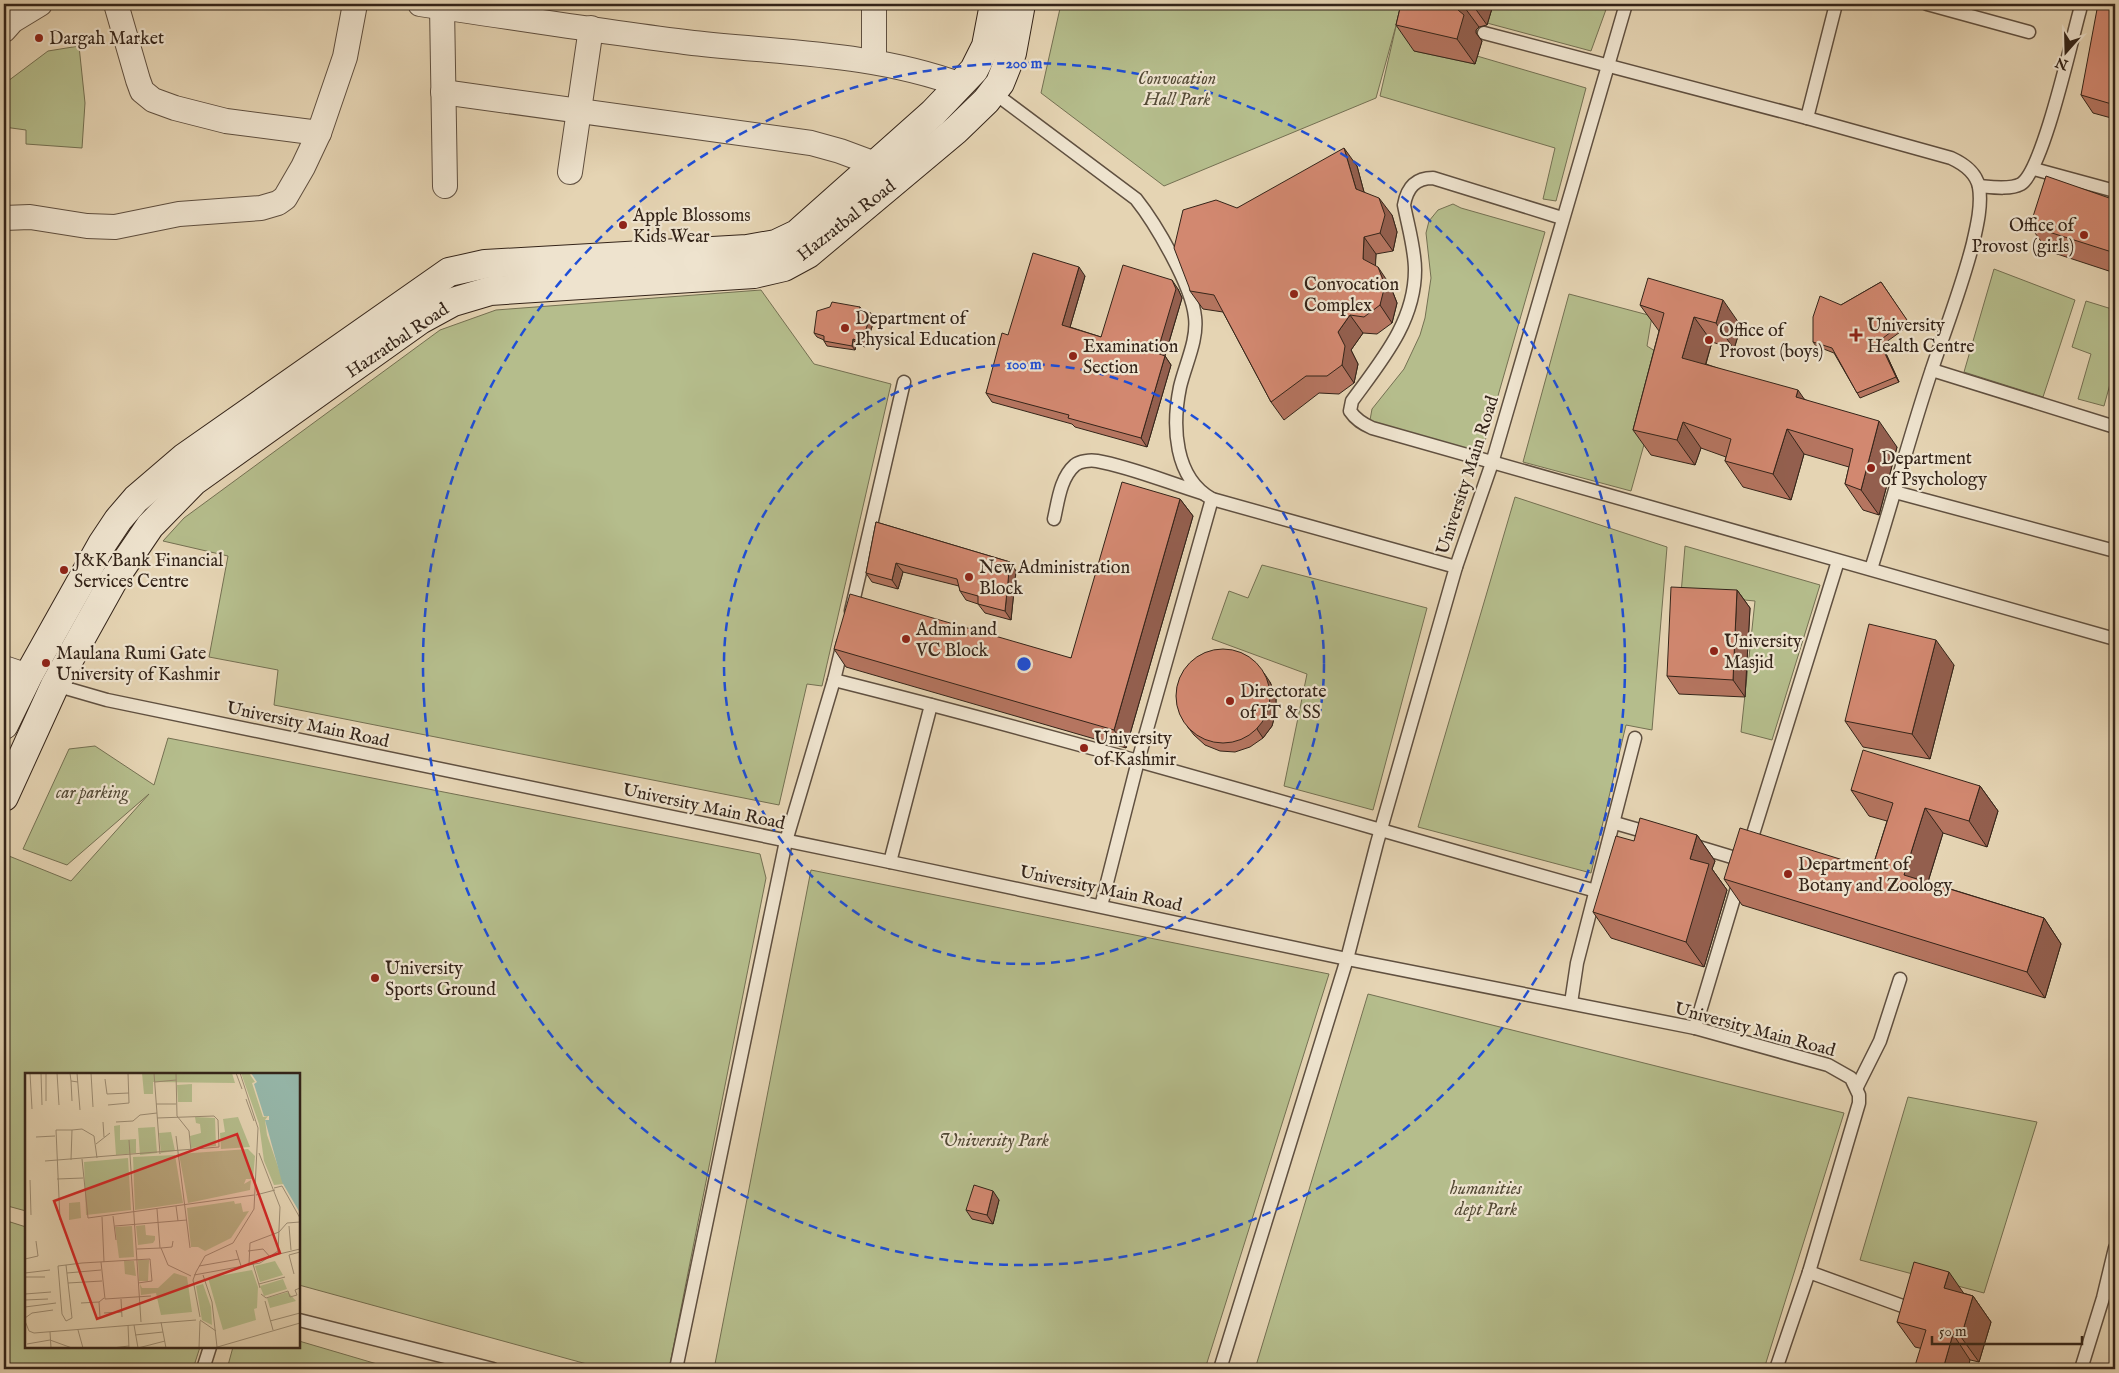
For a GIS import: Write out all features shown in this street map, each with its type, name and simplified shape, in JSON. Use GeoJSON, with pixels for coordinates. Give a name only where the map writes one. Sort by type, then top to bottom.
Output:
{"type":"FeatureCollection","features":[{"type":"Feature","properties":{"kind":"main road","name":"Hazratbal Road"},"geometry":{"type":"LineString","coordinates":[[4,725],[16,672],[118,520],[136,499],[185,457],[449,272],[485,264],[746,249],[776,244],[797,234],[961,86],[974,70],[986,46],[994,4]]}},
{"type":"Feature","properties":{"kind":"main road","name":"Hazratbal Road"},"geometry":{"type":"LineString","coordinates":[[4,797],[55,685],[114,579],[145,534],[194,482],[420,320],[453,302],[490,291],[754,274],[784,267],[808,254],[956,130],[989,97],[1000,82],[1012,53],[1021,4]]}},
{"type":"Feature","properties":{"kind":"main road"},"geometry":{"type":"LineString","coordinates":[[961,86],[989,97]]}},
{"type":"Feature","properties":{"kind":"main road"},"geometry":{"type":"LineString","coordinates":[[16,672],[55,685]]}},
{"type":"Feature","properties":{"kind":"street"},"geometry":{"type":"LineString","coordinates":[[4,30],[12,21],[40,4]]}},
{"type":"Feature","properties":{"kind":"street"},"geometry":{"type":"LineString","coordinates":[[116,4],[138,80],[142,90],[153,100],[175,108],[226,121],[319,133]]}},
{"type":"Feature","properties":{"kind":"street"},"geometry":{"type":"LineString","coordinates":[[4,218],[30,217],[87,226],[115,227],[179,214],[270,207],[278,204],[284,198],[303,168],[319,133],[344,57],[355,4]]}},
{"type":"Feature","properties":{"kind":"street"},"geometry":{"type":"LineString","coordinates":[[874,4],[874,61]]}},
{"type":"Feature","properties":{"kind":"street"},"geometry":{"type":"LineString","coordinates":[[445,186],[443,92],[431,5],[694,43],[874,61],[935,76],[961,86]]}},
{"type":"Feature","properties":{"kind":"street"},"geometry":{"type":"LineString","coordinates":[[570,172],[591,28]]}},
{"type":"Feature","properties":{"kind":"street"},"geometry":{"type":"LineString","coordinates":[[443,92],[811,143],[840,151],[874,164]]}},
{"type":"Feature","properties":{"kind":"lane","name":"University Main Road"},"geometry":{"type":"LineString","coordinates":[[1220,1369],[1347,959],[1380,830],[1456,567],[1492,463],[1626,4]]}},
{"type":"Feature","properties":{"kind":"lane"},"geometry":{"type":"LineString","coordinates":[[1807,118],[1836,4]]}},
{"type":"Feature","properties":{"kind":"lane"},"geometry":{"type":"LineString","coordinates":[[1927,4],[2029,32]]}},
{"type":"Feature","properties":{"kind":"lane"},"geometry":{"type":"LineString","coordinates":[[1979,186],[2006,187],[2019,185],[2034,168],[2045,138],[2080,10]]}},
{"type":"Feature","properties":{"kind":"lane"},"geometry":{"type":"LineString","coordinates":[[1484,33],[1951,158],[1962,163],[1973,174],[1979,186],[1979,212],[1969,258],[1958,299],[1932,370],[1872,570]]}},
{"type":"Feature","properties":{"kind":"lane"},"geometry":{"type":"LineString","coordinates":[[989,97],[1136,199],[1147,213],[1188,290],[1196,319],[1195,331],[1180,388],[1176,416],[1176,441],[1191,482],[1207,496]]}},
{"type":"Feature","properties":{"kind":"lane"},"geometry":{"type":"LineString","coordinates":[[2034,168],[2115,191]]}},
{"type":"Feature","properties":{"kind":"lane"},"geometry":{"type":"LineString","coordinates":[[1562,218],[1433,178],[1424,178],[1415,182],[1406,196],[1404,205],[1415,270],[1409,309],[1394,344],[1352,401],[1350,411],[1363,424],[1372,428],[2115,639]]}},
{"type":"Feature","properties":{"kind":"lane"},"geometry":{"type":"LineString","coordinates":[[1932,370],[2115,427]]}},
{"type":"Feature","properties":{"kind":"lane"},"geometry":{"type":"LineString","coordinates":[[676,1369],[786,840],[834,680],[904,382]]}},
{"type":"Feature","properties":{"kind":"lane"},"geometry":{"type":"LineString","coordinates":[[1054,519],[1064,481],[1068,474],[1076,464],[1096,461],[1207,496],[1456,567]]}},
{"type":"Feature","properties":{"kind":"lane"},"geometry":{"type":"LineString","coordinates":[[1895,492],[2115,551]]}},
{"type":"Feature","properties":{"kind":"lane"},"geometry":{"type":"LineString","coordinates":[[1101,906],[1207,496]]}},
{"type":"Feature","properties":{"kind":"lane"},"geometry":{"type":"LineString","coordinates":[[1695,1028],[1838,561]]}},
{"type":"Feature","properties":{"kind":"lane"},"geometry":{"type":"LineString","coordinates":[[834,680],[931,704],[1138,761],[1596,891]]}},
{"type":"Feature","properties":{"kind":"lane","name":"University Main Road"},"geometry":{"type":"LineString","coordinates":[[55,685],[106,700],[786,840],[1347,959],[1695,1028],[1828,1064],[1851,1078],[1857,1087]]}},
{"type":"Feature","properties":{"kind":"lane"},"geometry":{"type":"LineString","coordinates":[[890,862],[931,704]]}},
{"type":"Feature","properties":{"kind":"lane"},"geometry":{"type":"LineString","coordinates":[[1571,1003],[1577,963],[1615,822],[1635,738]]}},
{"type":"Feature","properties":{"kind":"lane"},"geometry":{"type":"LineString","coordinates":[[1615,822],[1661,836]]}},
{"type":"Feature","properties":{"kind":"lane"},"geometry":{"type":"LineString","coordinates":[[1680,842],[1745,861]]}},
{"type":"Feature","properties":{"kind":"lane"},"geometry":{"type":"LineString","coordinates":[[1776,1369],[1809,1272],[1859,1103],[1857,1087],[1880,1041],[1900,979]]}},
{"type":"Feature","properties":{"kind":"lane"},"geometry":{"type":"LineString","coordinates":[[2081,1369],[2103,1298],[2115,1248]]}},
{"type":"Feature","properties":{"kind":"lane"},"geometry":{"type":"LineString","coordinates":[[1809,1272],[1908,1308]]}},
{"type":"Feature","properties":{"kind":"lane"},"geometry":{"type":"LineString","coordinates":[[300,1320],[493,1369]]}},
{"type":"Feature","properties":{"kind":"lane"},"geometry":{"type":"LineString","coordinates":[[204,1369],[210,1348]]}},
{"type":"Feature","properties":{"kind":"green space","name":"Convocation Hall Park"},"geometry":{"type":"Polygon","coordinates":[[[1061,4],[1412,4],[1414,51],[1475,64],[1477,56],[1586,88],[1556,201],[1543,199],[1555,148],[1380,96],[1397,22],[1376,98],[1164,186],[1041,93],[1061,4]]]}},
{"type":"Feature","properties":{"kind":"green space"},"geometry":{"type":"Polygon","coordinates":[[[1489,4],[1608,4],[1591,51],[1487,23],[1493,5],[1489,4]]]}},
{"type":"Feature","properties":{"kind":"green space"},"geometry":{"type":"Polygon","coordinates":[[[79,46],[85,103],[82,148],[26,144],[26,130],[4,127],[4,89],[8,81],[48,51],[79,46]]]}},
{"type":"Feature","properties":{"kind":"green space"},"geometry":{"type":"Polygon","coordinates":[[[1453,204],[1545,232],[1481,455],[1373,425],[1370,420],[1372,409],[1404,369],[1420,335],[1425,318],[1431,278],[1426,233],[1429,221],[1438,210],[1453,204]]]}},
{"type":"Feature","properties":{"kind":"green space"},"geometry":{"type":"Polygon","coordinates":[[[1994,269],[2075,300],[2043,397],[1964,372],[1994,269]]]}},
{"type":"Feature","properties":{"kind":"green space"},"geometry":{"type":"Polygon","coordinates":[[[761,290],[814,364],[891,384],[822,686],[807,684],[779,805],[274,705],[278,670],[209,657],[228,556],[163,541],[184,518],[440,330],[496,310],[761,290]]]}},
{"type":"Feature","properties":{"kind":"green space"},"geometry":{"type":"Polygon","coordinates":[[[1569,294],[1652,316],[1647,346],[1668,359],[1631,491],[1523,462],[1569,294]]]}},
{"type":"Feature","properties":{"kind":"green space"},"geometry":{"type":"Polygon","coordinates":[[[2086,301],[2115,310],[2115,366],[2104,406],[2078,399],[2091,354],[2072,347],[2086,301]]]}},
{"type":"Feature","properties":{"kind":"green space"},"geometry":{"type":"Polygon","coordinates":[[[1515,497],[1667,547],[1652,730],[1626,725],[1591,873],[1418,827],[1515,497]]]}},
{"type":"Feature","properties":{"kind":"green space"},"geometry":{"type":"Polygon","coordinates":[[[1685,546],[1820,585],[1772,740],[1741,732],[1755,601],[1681,594],[1685,546]]]}},
{"type":"Feature","properties":{"kind":"green space"},"geometry":{"type":"Polygon","coordinates":[[[1262,565],[1427,608],[1373,810],[1284,786],[1307,674],[1212,639],[1229,591],[1248,598],[1262,565]]]}},
{"type":"Feature","properties":{"kind":"green space","name":"University Sports Ground"},"geometry":{"type":"Polygon","coordinates":[[[168,738],[760,854],[766,878],[669,1369],[605,1369],[300,1285],[300,1073],[25,1073],[25,1211],[4,1205],[4,854],[71,881],[149,794],[67,865],[23,849],[69,749],[95,746],[154,785],[168,738]]]}},
{"type":"Feature","properties":{"kind":"green space","name":"University Park"},"geometry":{"type":"Polygon","coordinates":[[[811,870],[1329,974],[1205,1369],[714,1369],[811,870]]]}},
{"type":"Feature","properties":{"kind":"green space","name":"humanities dept Park"},"geometry":{"type":"Polygon","coordinates":[[[1368,994],[1844,1113],[1764,1369],[1255,1369],[1368,994]]]}},
{"type":"Feature","properties":{"kind":"green space"},"geometry":{"type":"Polygon","coordinates":[[[1908,1097],[2037,1122],[1984,1293],[1860,1260],[1908,1097]]]}},
{"type":"Feature","properties":{"kind":"green space"},"geometry":{"type":"Polygon","coordinates":[[[4,1220],[25,1227],[25,1348],[200,1348],[193,1369],[4,1369],[4,1220]]]}},
{"type":"Feature","properties":{"kind":"green space"},"geometry":{"type":"Polygon","coordinates":[[[300,1341],[394,1369],[227,1369],[233,1348],[300,1348],[300,1341]]]}},
{"type":"Feature","properties":{"kind":"building"},"geometry":{"type":"Polygon","coordinates":[[[1401,4],[1459,4],[1458,10],[1464,15],[1457,39],[1396,25],[1401,4]]]}},
{"type":"Feature","properties":{"kind":"building"},"geometry":{"type":"Polygon","coordinates":[[[2098,4],[2115,4],[2115,105],[2081,95],[2098,4]]]}},
{"type":"Feature","properties":{"kind":"building","name":"Convocation Complex"},"geometry":{"type":"Polygon","coordinates":[[[1344,148],[1356,189],[1379,198],[1385,215],[1380,233],[1364,237],[1363,259],[1378,267],[1385,285],[1380,305],[1364,317],[1350,315],[1338,332],[1345,346],[1342,365],[1327,376],[1306,376],[1271,402],[1214,295],[1190,291],[1174,248],[1183,210],[1216,200],[1237,208],[1344,148]]]}},
{"type":"Feature","properties":{"kind":"building"},"geometry":{"type":"Polygon","coordinates":[[[2046,176],[2115,200],[2115,253],[2030,226],[2046,176]]]}},
{"type":"Feature","properties":{"kind":"building","name":"Examination Section"},"geometry":{"type":"Polygon","coordinates":[[[1033,253],[1079,267],[1062,325],[1101,337],[1123,265],[1172,280],[1176,289],[1157,353],[1165,356],[1141,438],[1068,418],[1069,415],[986,393],[1002,333],[1008,335],[1033,253]]]}},
{"type":"Feature","properties":{"kind":"building"},"geometry":{"type":"Polygon","coordinates":[[[1648,278],[1723,300],[1716,323],[1694,317],[1682,358],[1798,390],[1796,397],[1879,421],[1861,490],[1845,484],[1853,449],[1787,429],[1773,474],[1725,461],[1731,439],[1683,422],[1677,440],[1633,430],[1664,313],[1640,305],[1648,278]]]}},
{"type":"Feature","properties":{"kind":"building","name":"University Health Centre"},"geometry":{"type":"Polygon","coordinates":[[[1881,282],[1907,320],[1879,341],[1896,377],[1857,393],[1832,348],[1813,342],[1813,317],[1820,296],[1841,305],[1881,282]]]}},
{"type":"Feature","properties":{"kind":"building","name":"Department of Physical Education"},"geometry":{"type":"Polygon","coordinates":[[[832,302],[860,307],[859,310],[871,313],[862,342],[853,339],[852,346],[824,341],[824,336],[814,333],[817,311],[830,307],[832,302]]]}},
{"type":"Feature","properties":{"kind":"building","name":"Admin and VC Block"},"geometry":{"type":"Polygon","coordinates":[[[1122,482],[1180,499],[1114,730],[834,649],[850,594],[1071,658],[1122,482]]]}},
{"type":"Feature","properties":{"kind":"building","name":"New Administration Block"},"geometry":{"type":"Polygon","coordinates":[[[876,522],[1010,562],[1005,611],[978,604],[978,596],[960,591],[957,579],[896,563],[892,580],[866,573],[876,522]]]}},
{"type":"Feature","properties":{"kind":"building","name":"University Masjid"},"geometry":{"type":"Polygon","coordinates":[[[1671,587],[1737,590],[1733,680],[1667,676],[1671,587]]]}},
{"type":"Feature","properties":{"kind":"building"},"geometry":{"type":"Polygon","coordinates":[[[1869,624],[1936,640],[1912,734],[1845,721],[1869,624]]]}},
{"type":"Feature","properties":{"kind":"building","name":"Directorate of IT & SS"},"geometry":{"type":"Polygon","coordinates":[[[1223,649],[1241,653],[1256,663],[1266,678],[1270,696],[1266,714],[1256,729],[1241,739],[1223,743],[1205,739],[1190,729],[1180,714],[1176,696],[1180,678],[1190,663],[1205,653],[1223,649]]]}},
{"type":"Feature","properties":{"kind":"building"},"geometry":{"type":"Polygon","coordinates":[[[1863,750],[1980,786],[1969,821],[1925,808],[1904,875],[2044,918],[2027,972],[1724,879],[1740,828],[1872,869],[1893,803],[1851,790],[1863,750]]]}},
{"type":"Feature","properties":{"kind":"building"},"geometry":{"type":"Polygon","coordinates":[[[1640,818],[1697,835],[1690,859],[1709,864],[1686,942],[1593,912],[1616,836],[1634,841],[1640,818]]]}},
{"type":"Feature","properties":{"kind":"building"},"geometry":{"type":"Polygon","coordinates":[[[974,1185],[993,1191],[987,1215],[966,1210],[974,1185]]]}},
{"type":"Feature","properties":{"kind":"building"},"geometry":{"type":"Polygon","coordinates":[[[1914,1262],[1949,1272],[1944,1288],[1973,1296],[1961,1337],[1953,1334],[1943,1369],[1914,1369],[1926,1330],[1897,1322],[1914,1262]]]}},
{"type":"Feature","properties":{"kind":"place","name":"Dargah Market"},"geometry":{"type":"Point","coordinates":[39,38]}},
{"type":"Feature","properties":{"kind":"place","name":"Apple Blossoms Kids Wear"},"geometry":{"type":"Point","coordinates":[623,225]}},
{"type":"Feature","properties":{"kind":"place","name":"Office of Provost (girls)"},"geometry":{"type":"Point","coordinates":[2084,235]}},
{"type":"Feature","properties":{"kind":"place","name":"Convocation Complex"},"geometry":{"type":"Point","coordinates":[1294,294]}},
{"type":"Feature","properties":{"kind":"place","name":"Department of Physical Education"},"geometry":{"type":"Point","coordinates":[845,328]}},
{"type":"Feature","properties":{"kind":"place","name":"University Health Centre"},"geometry":{"type":"Point","coordinates":[1856,335]}},
{"type":"Feature","properties":{"kind":"place","name":"Office of Provost (boys)"},"geometry":{"type":"Point","coordinates":[1709,340]}},
{"type":"Feature","properties":{"kind":"place","name":"Examination Section"},"geometry":{"type":"Point","coordinates":[1073,356]}},
{"type":"Feature","properties":{"kind":"place","name":"Department of Psychology"},"geometry":{"type":"Point","coordinates":[1871,468]}},
{"type":"Feature","properties":{"kind":"place","name":"J&K Bank Financial Services Centre"},"geometry":{"type":"Point","coordinates":[64,570]}},
{"type":"Feature","properties":{"kind":"place","name":"New Administration Block"},"geometry":{"type":"Point","coordinates":[969,577]}},
{"type":"Feature","properties":{"kind":"place","name":"Admin and VC Block"},"geometry":{"type":"Point","coordinates":[906,639]}},
{"type":"Feature","properties":{"kind":"place","name":"University Masjid"},"geometry":{"type":"Point","coordinates":[1714,651]}},
{"type":"Feature","properties":{"kind":"place","name":"Maulana Rumi Gate University of Kashmir"},"geometry":{"type":"Point","coordinates":[46,663]}},
{"type":"Feature","properties":{"kind":"place","name":"Directorate of IT & SS"},"geometry":{"type":"Point","coordinates":[1230,701]}},
{"type":"Feature","properties":{"kind":"place","name":"University of Kashmir"},"geometry":{"type":"Point","coordinates":[1084,748]}},
{"type":"Feature","properties":{"kind":"place","name":"Department of Botany and Zoology"},"geometry":{"type":"Point","coordinates":[1788,874]}},
{"type":"Feature","properties":{"kind":"place","name":"University Sports Ground"},"geometry":{"type":"Point","coordinates":[375,978]}},
{"type":"Feature","properties":{"kind":"park label","name":"car parking"},"geometry":{"type":"Point","coordinates":[92,792]}}]}
